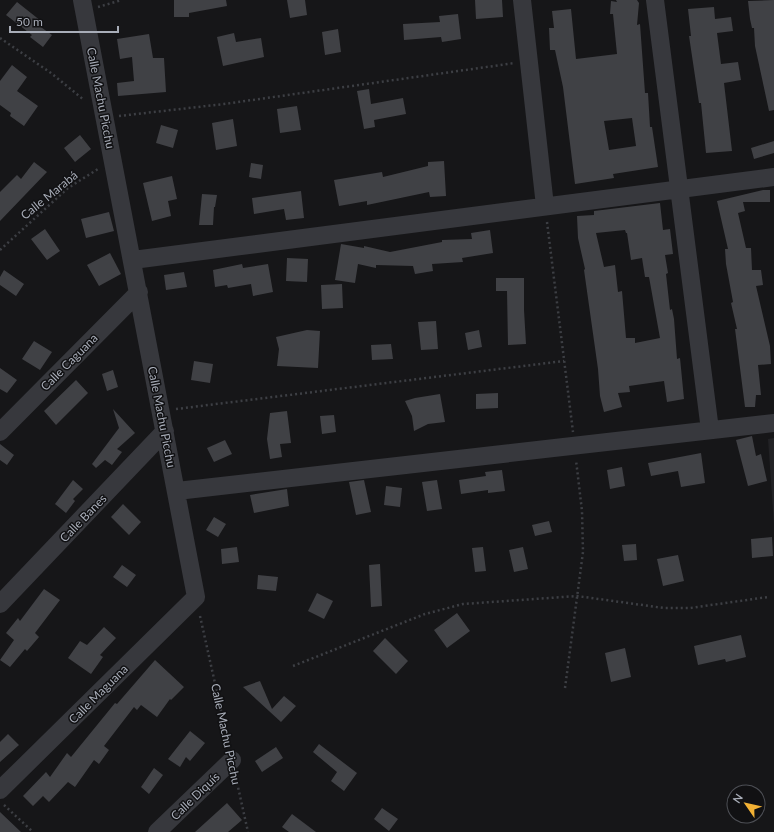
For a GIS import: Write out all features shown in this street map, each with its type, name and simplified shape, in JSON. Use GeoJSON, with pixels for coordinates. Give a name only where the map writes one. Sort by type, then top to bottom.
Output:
{"type":"FeatureCollection","features":[{"type":"Feature","properties":{"kind":"street"},"geometry":{"type":"LineString","coordinates":[[522,0],[545,206]]}},
{"type":"Feature","properties":{"kind":"street"},"geometry":{"type":"LineString","coordinates":[[655,0],[710,430]]}},
{"type":"Feature","properties":{"kind":"street","name":"Calle Machu Picchu"},"geometry":{"type":"LineString","coordinates":[[83,6],[139,292],[196,597]]}},
{"type":"Feature","properties":{"kind":"street"},"geometry":{"type":"LineString","coordinates":[[132,260],[774,176]]}},
{"type":"Feature","properties":{"kind":"street","name":"Calle Caguana"},"geometry":{"type":"LineString","coordinates":[[0,432],[139,292]]}},
{"type":"Feature","properties":{"kind":"street"},"geometry":{"type":"LineString","coordinates":[[177,491],[774,423]]}},
{"type":"Feature","properties":{"kind":"street","name":"Calle Banes"},"geometry":{"type":"LineString","coordinates":[[0,604],[165,431]]}},
{"type":"Feature","properties":{"kind":"street","name":"Calle Maguana"},"geometry":{"type":"LineString","coordinates":[[0,790],[196,597]]}},
{"type":"Feature","properties":{"kind":"street","name":"Calle Diquís"},"geometry":{"type":"LineString","coordinates":[[157,832],[232,760]]}},
{"type":"Feature","properties":{"kind":"path"},"geometry":{"type":"LineString","coordinates":[[83,6],[122,0]]}},
{"type":"Feature","properties":{"kind":"path"},"geometry":{"type":"LineString","coordinates":[[0,38],[51,73],[105,117],[224,104],[529,61]]}},
{"type":"Feature","properties":{"kind":"path","name":"Calle Marabá"},"geometry":{"type":"LineString","coordinates":[[0,250],[68,188],[113,160]]}},
{"type":"Feature","properties":{"kind":"path"},"geometry":{"type":"LineString","coordinates":[[161,410],[564,361]]}},
{"type":"Feature","properties":{"kind":"path"},"geometry":{"type":"LineString","coordinates":[[293,666],[424,614],[462,604],[578,596],[664,608],[690,608],[768,597]]}},
{"type":"Feature","properties":{"kind":"path","name":"Calle Machu Picchu"},"geometry":{"type":"LineString","coordinates":[[196,597],[248,832]]}},
{"type":"Feature","properties":{"kind":"path"},"geometry":{"type":"LineString","coordinates":[[0,801],[33,832]]}},
{"type":"Feature","properties":{"kind":"shaded area"},"geometry":{"type":"Polygon","coordinates":[[[774,438],[774,525],[768,439],[774,438]]]}},
{"type":"Feature","properties":{"kind":"building"},"geometry":{"type":"Polygon","coordinates":[[[174,0],[226,0],[227,6],[189,13],[189,17],[174,17],[174,0]]]}},
{"type":"Feature","properties":{"kind":"building"},"geometry":{"type":"Polygon","coordinates":[[[287,0],[305,0],[307,15],[290,18],[287,0]]]}},
{"type":"Feature","properties":{"kind":"building"},"geometry":{"type":"Polygon","coordinates":[[[475,0],[502,0],[503,17],[476,19],[475,0]]]}},
{"type":"Feature","properties":{"kind":"building"},"geometry":{"type":"Polygon","coordinates":[[[616,0],[637,0],[639,3],[637,25],[640,24],[645,93],[648,93],[650,127],[652,127],[658,167],[613,174],[614,178],[575,184],[563,87],[555,50],[550,50],[549,28],[554,28],[552,11],[571,9],[576,59],[617,54],[613,14],[610,14],[611,1],[617,2],[616,0]],[[632,118],[604,121],[609,150],[636,146],[632,118]]]}},
{"type":"Feature","properties":{"kind":"building"},"geometry":{"type":"Polygon","coordinates":[[[774,0],[774,110],[769,111],[755,46],[754,28],[752,28],[750,19],[748,1],[774,0]]]}},
{"type":"Feature","properties":{"kind":"building"},"geometry":{"type":"Polygon","coordinates":[[[17,2],[41,21],[38,25],[52,35],[43,47],[30,37],[32,35],[6,15],[17,2]]]}},
{"type":"Feature","properties":{"kind":"building"},"geometry":{"type":"Polygon","coordinates":[[[714,7],[715,19],[731,17],[733,31],[717,33],[721,64],[738,62],[741,80],[724,83],[732,151],[706,153],[701,103],[699,103],[689,36],[691,36],[688,9],[714,7]]]}},
{"type":"Feature","properties":{"kind":"building"},"geometry":{"type":"Polygon","coordinates":[[[458,14],[461,39],[442,42],[441,37],[404,40],[403,24],[440,22],[439,16],[458,14]]]}},
{"type":"Feature","properties":{"kind":"building"},"geometry":{"type":"Polygon","coordinates":[[[338,29],[341,52],[325,55],[322,32],[338,29]]]}},
{"type":"Feature","properties":{"kind":"building"},"geometry":{"type":"Polygon","coordinates":[[[234,33],[236,42],[261,38],[264,57],[223,66],[217,37],[234,33]]]}},
{"type":"Feature","properties":{"kind":"building"},"geometry":{"type":"Polygon","coordinates":[[[149,34],[153,58],[164,58],[166,92],[118,96],[117,83],[134,81],[132,57],[120,59],[117,39],[149,34]]]}},
{"type":"Feature","properties":{"kind":"building"},"geometry":{"type":"Polygon","coordinates":[[[12,65],[27,77],[17,91],[38,106],[24,126],[10,116],[11,113],[0,105],[0,81],[12,65]]]}},
{"type":"Feature","properties":{"kind":"building"},"geometry":{"type":"Polygon","coordinates":[[[369,89],[371,104],[403,98],[406,114],[374,120],[375,127],[364,129],[357,91],[369,89]]]}},
{"type":"Feature","properties":{"kind":"building"},"geometry":{"type":"Polygon","coordinates":[[[297,106],[301,130],[280,133],[277,109],[297,106]]]}},
{"type":"Feature","properties":{"kind":"building"},"geometry":{"type":"Polygon","coordinates":[[[233,119],[237,146],[216,150],[212,123],[233,119]]]}},
{"type":"Feature","properties":{"kind":"building"},"geometry":{"type":"Polygon","coordinates":[[[161,125],[178,130],[173,148],[156,143],[161,125]]]}},
{"type":"Feature","properties":{"kind":"building"},"geometry":{"type":"Polygon","coordinates":[[[80,135],[91,149],[75,162],[64,148],[80,135]]]}},
{"type":"Feature","properties":{"kind":"building"},"geometry":{"type":"Polygon","coordinates":[[[774,141],[774,153],[754,159],[751,148],[774,141]]]}},
{"type":"Feature","properties":{"kind":"building"},"geometry":{"type":"Polygon","coordinates":[[[444,161],[446,196],[430,197],[429,192],[367,205],[367,201],[339,206],[334,180],[382,172],[383,177],[428,166],[428,162],[444,161]]]}},
{"type":"Feature","properties":{"kind":"building"},"geometry":{"type":"Polygon","coordinates":[[[34,162],[47,172],[0,221],[0,192],[17,175],[21,179],[34,162]]]}},
{"type":"Feature","properties":{"kind":"building"},"geometry":{"type":"Polygon","coordinates":[[[251,163],[263,165],[261,179],[249,177],[251,163]]]}},
{"type":"Feature","properties":{"kind":"building"},"geometry":{"type":"Polygon","coordinates":[[[172,176],[177,199],[168,201],[171,216],[152,221],[143,183],[172,176]]]}},
{"type":"Feature","properties":{"kind":"building"},"geometry":{"type":"Polygon","coordinates":[[[763,190],[770,190],[770,202],[743,202],[745,211],[738,213],[746,248],[751,248],[752,270],[761,270],[763,285],[756,286],[770,346],[771,364],[758,365],[761,395],[756,395],[755,407],[745,407],[735,329],[737,329],[731,303],[733,302],[726,264],[725,249],[728,249],[717,201],[763,190]]]}},
{"type":"Feature","properties":{"kind":"building"},"geometry":{"type":"Polygon","coordinates":[[[301,191],[304,218],[286,220],[284,209],[254,214],[252,198],[301,191]]]}},
{"type":"Feature","properties":{"kind":"building"},"geometry":{"type":"Polygon","coordinates":[[[202,194],[217,195],[214,207],[213,225],[199,225],[202,194]]]}},
{"type":"Feature","properties":{"kind":"building"},"geometry":{"type":"Polygon","coordinates":[[[660,203],[663,230],[670,229],[673,254],[665,255],[668,273],[666,274],[670,310],[672,309],[674,319],[677,359],[680,358],[684,399],[667,402],[664,381],[629,386],[630,392],[618,393],[622,407],[604,412],[600,396],[585,269],[578,238],[577,216],[594,215],[594,211],[660,203]],[[625,230],[596,233],[604,267],[615,265],[618,292],[622,291],[626,338],[635,338],[635,343],[660,338],[649,277],[645,277],[642,258],[631,260],[625,230]]]}},
{"type":"Feature","properties":{"kind":"building"},"geometry":{"type":"Polygon","coordinates":[[[109,212],[114,231],[86,238],[81,219],[109,212]]]}},
{"type":"Feature","properties":{"kind":"building"},"geometry":{"type":"Polygon","coordinates":[[[45,229],[60,251],[47,260],[31,239],[45,229]]]}},
{"type":"Feature","properties":{"kind":"building"},"geometry":{"type":"Polygon","coordinates":[[[490,230],[493,253],[462,258],[463,262],[432,264],[433,271],[415,274],[413,266],[376,265],[376,268],[358,264],[355,283],[335,280],[341,244],[364,248],[364,246],[390,252],[442,242],[442,240],[472,239],[471,233],[490,230]]]}},
{"type":"Feature","properties":{"kind":"building"},"geometry":{"type":"Polygon","coordinates":[[[110,253],[121,274],[99,286],[87,265],[110,253]]]}},
{"type":"Feature","properties":{"kind":"building"},"geometry":{"type":"Polygon","coordinates":[[[287,258],[308,259],[307,282],[286,281],[287,258]]]}},
{"type":"Feature","properties":{"kind":"building"},"geometry":{"type":"Polygon","coordinates":[[[242,264],[243,268],[268,264],[273,292],[253,296],[251,284],[228,288],[227,285],[215,287],[213,270],[242,264]]]}},
{"type":"Feature","properties":{"kind":"building"},"geometry":{"type":"Polygon","coordinates":[[[4,270],[24,284],[16,296],[0,285],[0,277],[4,270]]]}},
{"type":"Feature","properties":{"kind":"building"},"geometry":{"type":"Polygon","coordinates":[[[184,272],[187,287],[166,290],[164,275],[184,272]]]}},
{"type":"Feature","properties":{"kind":"building"},"geometry":{"type":"Polygon","coordinates":[[[496,278],[524,278],[526,344],[508,345],[507,291],[496,291],[496,278]]]}},
{"type":"Feature","properties":{"kind":"building"},"geometry":{"type":"Polygon","coordinates":[[[342,284],[343,308],[322,309],[321,285],[342,284]]]}},
{"type":"Feature","properties":{"kind":"building"},"geometry":{"type":"Polygon","coordinates":[[[436,321],[438,349],[421,350],[418,322],[436,321]]]}},
{"type":"Feature","properties":{"kind":"building"},"geometry":{"type":"Polygon","coordinates":[[[307,330],[320,331],[318,368],[277,366],[279,349],[276,337],[307,330]]]}},
{"type":"Feature","properties":{"kind":"building"},"geometry":{"type":"Polygon","coordinates":[[[479,330],[482,347],[468,350],[465,333],[479,330]]]}},
{"type":"Feature","properties":{"kind":"building"},"geometry":{"type":"Polygon","coordinates":[[[34,341],[52,352],[40,370],[22,359],[34,341]]]}},
{"type":"Feature","properties":{"kind":"building"},"geometry":{"type":"Polygon","coordinates":[[[391,344],[393,359],[372,360],[371,345],[391,344]]]}},
{"type":"Feature","properties":{"kind":"building"},"geometry":{"type":"Polygon","coordinates":[[[194,361],[213,364],[210,383],[191,380],[194,361]]]}},
{"type":"Feature","properties":{"kind":"building"},"geometry":{"type":"Polygon","coordinates":[[[0,368],[17,380],[7,393],[0,389],[0,368]]]}},
{"type":"Feature","properties":{"kind":"building"},"geometry":{"type":"Polygon","coordinates":[[[113,370],[118,387],[107,391],[102,374],[113,370]]]}},
{"type":"Feature","properties":{"kind":"building"},"geometry":{"type":"Polygon","coordinates":[[[76,380],[88,393],[56,425],[44,411],[76,380]]]}},
{"type":"Feature","properties":{"kind":"building"},"geometry":{"type":"Polygon","coordinates":[[[498,393],[498,408],[476,409],[476,394],[498,393]]]}},
{"type":"Feature","properties":{"kind":"building"},"geometry":{"type":"Polygon","coordinates":[[[440,394],[445,422],[428,424],[414,431],[412,416],[405,401],[440,394]]]}},
{"type":"Feature","properties":{"kind":"building"},"geometry":{"type":"Polygon","coordinates":[[[113,409],[135,433],[117,449],[122,452],[112,465],[105,460],[96,468],[92,464],[119,428],[113,409]]]}},
{"type":"Feature","properties":{"kind":"building"},"geometry":{"type":"Polygon","coordinates":[[[287,411],[291,443],[280,444],[282,457],[270,459],[267,439],[270,413],[287,411]]]}},
{"type":"Feature","properties":{"kind":"building"},"geometry":{"type":"Polygon","coordinates":[[[334,415],[336,432],[322,434],[320,416],[334,415]]]}},
{"type":"Feature","properties":{"kind":"building"},"geometry":{"type":"Polygon","coordinates":[[[752,436],[756,456],[761,454],[767,481],[748,486],[736,440],[752,436]]]}},
{"type":"Feature","properties":{"kind":"building"},"geometry":{"type":"Polygon","coordinates":[[[225,440],[232,454],[214,462],[207,448],[225,440]]]}},
{"type":"Feature","properties":{"kind":"building"},"geometry":{"type":"Polygon","coordinates":[[[0,444],[14,455],[7,465],[0,460],[0,444]]]}},
{"type":"Feature","properties":{"kind":"building"},"geometry":{"type":"Polygon","coordinates":[[[701,453],[705,483],[681,487],[678,471],[651,476],[648,463],[701,453]]]}},
{"type":"Feature","properties":{"kind":"building"},"geometry":{"type":"Polygon","coordinates":[[[622,467],[625,486],[610,489],[607,470],[622,467]]]}},
{"type":"Feature","properties":{"kind":"building"},"geometry":{"type":"Polygon","coordinates":[[[502,470],[505,491],[488,493],[488,490],[461,494],[459,480],[486,476],[485,472],[502,470]]]}},
{"type":"Feature","properties":{"kind":"building"},"geometry":{"type":"Polygon","coordinates":[[[73,480],[83,489],[73,499],[75,501],[66,513],[55,504],[73,480]]]}},
{"type":"Feature","properties":{"kind":"building"},"geometry":{"type":"Polygon","coordinates":[[[364,480],[371,512],[356,515],[349,482],[364,480]]]}},
{"type":"Feature","properties":{"kind":"building"},"geometry":{"type":"Polygon","coordinates":[[[437,480],[442,509],[427,511],[422,482],[437,480]]]}},
{"type":"Feature","properties":{"kind":"building"},"geometry":{"type":"Polygon","coordinates":[[[386,486],[402,488],[400,507],[384,505],[386,486]]]}},
{"type":"Feature","properties":{"kind":"building"},"geometry":{"type":"Polygon","coordinates":[[[287,489],[289,506],[254,513],[250,495],[287,489]]]}},
{"type":"Feature","properties":{"kind":"building"},"geometry":{"type":"Polygon","coordinates":[[[123,504],[141,522],[129,535],[111,517],[123,504]]]}},
{"type":"Feature","properties":{"kind":"building"},"geometry":{"type":"Polygon","coordinates":[[[214,517],[226,524],[218,537],[206,530],[214,517]]]}},
{"type":"Feature","properties":{"kind":"building"},"geometry":{"type":"Polygon","coordinates":[[[549,521],[552,532],[535,536],[532,525],[549,521]]]}},
{"type":"Feature","properties":{"kind":"building"},"geometry":{"type":"Polygon","coordinates":[[[772,537],[773,556],[752,558],[751,539],[772,537]]]}},
{"type":"Feature","properties":{"kind":"building"},"geometry":{"type":"Polygon","coordinates":[[[636,544],[637,560],[624,561],[622,545],[636,544]]]}},
{"type":"Feature","properties":{"kind":"building"},"geometry":{"type":"Polygon","coordinates":[[[237,547],[239,562],[222,564],[221,549],[237,547]]]}},
{"type":"Feature","properties":{"kind":"building"},"geometry":{"type":"Polygon","coordinates":[[[483,547],[486,571],[475,572],[472,548],[483,547]]]}},
{"type":"Feature","properties":{"kind":"building"},"geometry":{"type":"Polygon","coordinates":[[[523,547],[528,569],[514,572],[509,550],[523,547]]]}},
{"type":"Feature","properties":{"kind":"building"},"geometry":{"type":"Polygon","coordinates":[[[678,555],[684,581],[663,586],[657,559],[678,555]]]}},
{"type":"Feature","properties":{"kind":"building"},"geometry":{"type":"Polygon","coordinates":[[[380,564],[382,606],[371,607],[369,565],[380,564]]]}},
{"type":"Feature","properties":{"kind":"building"},"geometry":{"type":"Polygon","coordinates":[[[122,565],[136,575],[127,587],[113,577],[122,565]]]}},
{"type":"Feature","properties":{"kind":"building"},"geometry":{"type":"Polygon","coordinates":[[[258,575],[278,577],[276,591],[257,589],[258,575]]]}},
{"type":"Feature","properties":{"kind":"building"},"geometry":{"type":"Polygon","coordinates":[[[44,589],[60,600],[35,633],[39,637],[27,651],[25,649],[10,667],[0,660],[14,640],[6,633],[18,618],[20,621],[44,589]]]}},
{"type":"Feature","properties":{"kind":"building"},"geometry":{"type":"Polygon","coordinates":[[[317,593],[333,601],[324,619],[308,611],[317,593]]]}},
{"type":"Feature","properties":{"kind":"building"},"geometry":{"type":"Polygon","coordinates":[[[457,613],[470,631],[447,648],[434,630],[457,613]]]}},
{"type":"Feature","properties":{"kind":"building"},"geometry":{"type":"Polygon","coordinates":[[[104,627],[116,638],[100,655],[103,657],[91,674],[68,658],[80,641],[87,645],[104,627]]]}},
{"type":"Feature","properties":{"kind":"building"},"geometry":{"type":"Polygon","coordinates":[[[741,635],[746,657],[726,662],[725,659],[698,665],[694,646],[741,635]]]}},
{"type":"Feature","properties":{"kind":"building"},"geometry":{"type":"Polygon","coordinates":[[[385,638],[408,661],[396,674],[373,651],[385,638]]]}},
{"type":"Feature","properties":{"kind":"building"},"geometry":{"type":"Polygon","coordinates":[[[625,648],[631,677],[611,682],[605,653],[625,648]]]}},
{"type":"Feature","properties":{"kind":"building"},"geometry":{"type":"Polygon","coordinates":[[[155,660],[184,687],[171,700],[170,699],[157,717],[141,705],[137,710],[134,707],[104,746],[109,750],[99,764],[94,760],[75,787],[68,782],[49,802],[43,796],[33,806],[23,796],[46,772],[50,777],[67,753],[71,757],[115,703],[117,704],[155,660]]]}},
{"type":"Feature","properties":{"kind":"building"},"geometry":{"type":"Polygon","coordinates":[[[260,681],[272,709],[284,696],[296,706],[281,722],[243,687],[260,681]]]}},
{"type":"Feature","properties":{"kind":"building"},"geometry":{"type":"Polygon","coordinates":[[[190,731],[205,743],[190,761],[186,757],[180,767],[168,759],[190,731]]]}},
{"type":"Feature","properties":{"kind":"building"},"geometry":{"type":"Polygon","coordinates":[[[8,734],[19,745],[0,762],[0,742],[8,734]]]}},
{"type":"Feature","properties":{"kind":"building"},"geometry":{"type":"Polygon","coordinates":[[[319,744],[357,773],[344,791],[331,781],[337,772],[313,752],[319,744]]]}},
{"type":"Feature","properties":{"kind":"building"},"geometry":{"type":"Polygon","coordinates":[[[276,747],[283,758],[262,772],[255,761],[276,747]]]}},
{"type":"Feature","properties":{"kind":"building"},"geometry":{"type":"Polygon","coordinates":[[[154,768],[163,775],[149,794],[141,787],[154,768]]]}},
{"type":"Feature","properties":{"kind":"building"},"geometry":{"type":"Polygon","coordinates":[[[227,803],[242,820],[228,832],[195,832],[227,803]]]}},
{"type":"Feature","properties":{"kind":"building"},"geometry":{"type":"Polygon","coordinates":[[[382,808],[398,819],[389,831],[374,819],[382,808]]]}},
{"type":"Feature","properties":{"kind":"building"},"geometry":{"type":"Polygon","coordinates":[[[0,812],[21,832],[0,832],[0,812]]]}},
{"type":"Feature","properties":{"kind":"building"},"geometry":{"type":"Polygon","coordinates":[[[292,814],[316,832],[289,832],[282,827],[292,814]]]}}]}
